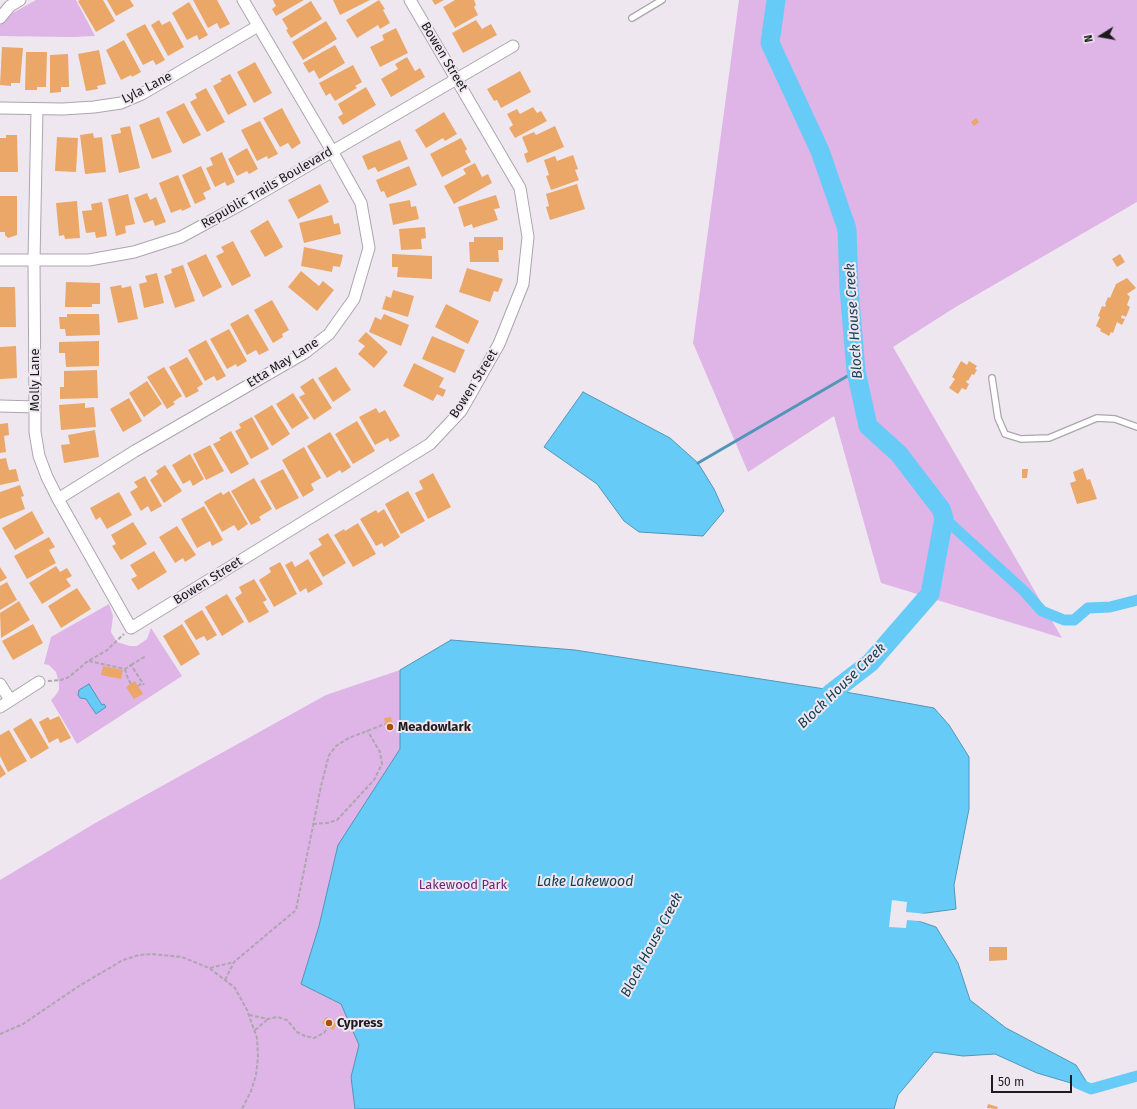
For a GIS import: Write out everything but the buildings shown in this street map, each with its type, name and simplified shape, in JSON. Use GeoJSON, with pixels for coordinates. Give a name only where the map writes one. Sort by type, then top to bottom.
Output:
{"type":"FeatureCollection","features":[{"type":"Feature","properties":{"kind":"street"},"geometry":{"type":"LineString","coordinates":[[0,18],[10,6],[20,0]]}},
{"type":"Feature","properties":{"kind":"street","name":"Etta May Lane"},"geometry":{"type":"LineString","coordinates":[[58,500],[136,451],[306,352],[328,334],[354,299],[369,248],[361,203],[243,0]]}},
{"type":"Feature","properties":{"kind":"street","name":"Bowen Street"},"geometry":{"type":"LineString","coordinates":[[131,628],[430,444],[461,410],[499,344],[523,284],[528,237],[520,188],[410,0]]}},
{"type":"Feature","properties":{"kind":"street","name":"Lyla Lane"},"geometry":{"type":"LineString","coordinates":[[0,108],[86,108],[121,103],[142,94],[258,26]]}},
{"type":"Feature","properties":{"kind":"street","name":"Republic Trails Boulevard"},"geometry":{"type":"LineString","coordinates":[[0,260],[89,260],[134,252],[181,237],[249,200],[513,46]]}},
{"type":"Feature","properties":{"kind":"street","name":"Molly Lane"},"geometry":{"type":"LineString","coordinates":[[37,109],[34,260],[35,432],[39,456],[58,500],[131,628]]}},
{"type":"Feature","properties":{"kind":"street"},"geometry":{"type":"LineString","coordinates":[[0,406],[35,407]]}},
{"type":"Feature","properties":{"kind":"street"},"geometry":{"type":"LineString","coordinates":[[0,706],[39,682]]}},
{"type":"Feature","properties":{"kind":"street"},"geometry":{"type":"LineString","coordinates":[[0,684],[10,700]]}},
{"type":"Feature","properties":{"kind":"lane"},"geometry":{"type":"LineString","coordinates":[[632,18],[662,0]]}},
{"type":"Feature","properties":{"kind":"lane"},"geometry":{"type":"LineString","coordinates":[[992,378],[998,418],[1005,434],[1021,439],[1049,438],[1097,418],[1115,419],[1137,427]]}},
{"type":"Feature","properties":{"kind":"path"},"geometry":{"type":"LineString","coordinates":[[39,682],[65,678],[75,673],[88,661],[106,651],[131,628]]}},
{"type":"Feature","properties":{"kind":"path"},"geometry":{"type":"LineString","coordinates":[[88,661],[125,669],[146,656]]}},
{"type":"Feature","properties":{"kind":"path"},"geometry":{"type":"LineString","coordinates":[[131,665],[143,684],[138,686]]}},
{"type":"Feature","properties":{"kind":"path"},"geometry":{"type":"LineString","coordinates":[[125,669],[130,684]]}},
{"type":"Feature","properties":{"kind":"path"},"geometry":{"type":"LineString","coordinates":[[225,980],[234,962],[296,910],[313,824],[329,755],[336,746],[349,738],[385,724]]}},
{"type":"Feature","properties":{"kind":"path"},"geometry":{"type":"LineString","coordinates":[[313,824],[327,823],[337,820],[374,780],[382,764],[382,758],[367,730]]}},
{"type":"Feature","properties":{"kind":"path"},"geometry":{"type":"LineString","coordinates":[[0,1034],[23,1024],[115,963],[139,955],[162,954],[182,957],[209,968],[225,980],[234,988],[249,1015],[257,1038],[258,1057],[256,1075],[251,1091],[242,1109]]}},
{"type":"Feature","properties":{"kind":"path"},"geometry":{"type":"LineString","coordinates":[[209,968],[234,962]]}},
{"type":"Feature","properties":{"kind":"path"},"geometry":{"type":"LineString","coordinates":[[249,1015],[268,1019],[278,1018],[287,1020],[297,1032],[314,1038],[324,1033],[328,1027]]}},
{"type":"Feature","properties":{"kind":"path"},"geometry":{"type":"LineString","coordinates":[[254,1030],[268,1019]]}},
{"type":"Feature","properties":{"kind":"green space"},"geometry":{"type":"Polygon","coordinates":[[[36,0],[76,0],[95,36],[0,36],[0,25],[11,14],[36,0]]]}},
{"type":"Feature","properties":{"kind":"green space"},"geometry":{"type":"Polygon","coordinates":[[[739,0],[1137,0],[1137,202],[954,308],[893,347],[1062,638],[881,583],[834,416],[748,472],[693,343],[739,0]]]}},
{"type":"Feature","properties":{"kind":"green space"},"geometry":{"type":"Polygon","coordinates":[[[109,604],[113,616],[111,632],[117,642],[130,646],[137,646],[147,639],[151,628],[182,676],[77,744],[51,700],[59,690],[56,672],[49,665],[44,664],[51,637],[109,604]]]}},
{"type":"Feature","properties":{"kind":"green space","name":"Lakewood Park"},"geometry":{"type":"Polygon","coordinates":[[[451,640],[575,650],[648,1109],[0,1109],[0,880],[97,822],[326,695],[400,670],[451,640]]]}},
{"type":"Feature","properties":{"kind":"water"},"geometry":{"type":"Polygon","coordinates":[[[583,392],[670,438],[698,463],[714,489],[724,511],[703,536],[639,532],[624,521],[597,484],[544,447],[583,392]]]}},
{"type":"Feature","properties":{"kind":"water","name":"Lake Lakewood"},"geometry":{"type":"Polygon","coordinates":[[[451,640],[575,650],[857,694],[934,708],[949,725],[969,757],[969,809],[954,885],[956,909],[904,916],[936,927],[958,963],[970,1000],[1006,1028],[1076,1065],[1091,1089],[1037,1073],[995,1054],[963,1056],[934,1052],[898,1095],[894,1109],[355,1109],[351,1077],[359,1045],[341,1004],[301,984],[319,926],[338,845],[400,749],[400,670],[451,640]]]}},
{"type":"Feature","properties":{"kind":"water"},"geometry":{"type":"Polygon","coordinates":[[[89,684],[102,705],[104,704],[106,707],[96,714],[86,699],[80,698],[78,695],[79,690],[89,684]]]}},
{"type":"Feature","properties":{"kind":"pier"},"geometry":{"type":"Polygon","coordinates":[[[892,900],[907,902],[906,912],[928,914],[911,916],[929,922],[907,920],[906,928],[889,927],[892,900]]]}},
{"type":"Feature","properties":{"kind":"waterway","name":"Block House Creek"},"geometry":{"type":"LineString","coordinates":[[776,0],[770,43],[820,151],[847,229],[849,288],[856,371],[868,426],[899,454],[941,509],[944,518],[930,594],[870,663],[831,693],[816,709]]}},
{"type":"Feature","properties":{"kind":"waterway"},"geometry":{"type":"LineString","coordinates":[[698,463],[856,371]]}},
{"type":"Feature","properties":{"kind":"waterway"},"geometry":{"type":"LineString","coordinates":[[944,518],[1024,591],[1042,611],[1064,620],[1074,620],[1088,608],[1110,607],[1137,600]]}},
{"type":"Feature","properties":{"kind":"waterway"},"geometry":{"type":"LineString","coordinates":[[1077,1083],[1091,1089],[1137,1076]]}},
{"type":"Feature","properties":{"kind":"place","name":"Meadowlark"},"geometry":{"type":"Point","coordinates":[390,727]}},
{"type":"Feature","properties":{"kind":"place","name":"Cypress"},"geometry":{"type":"Point","coordinates":[329,1023]}}]}
